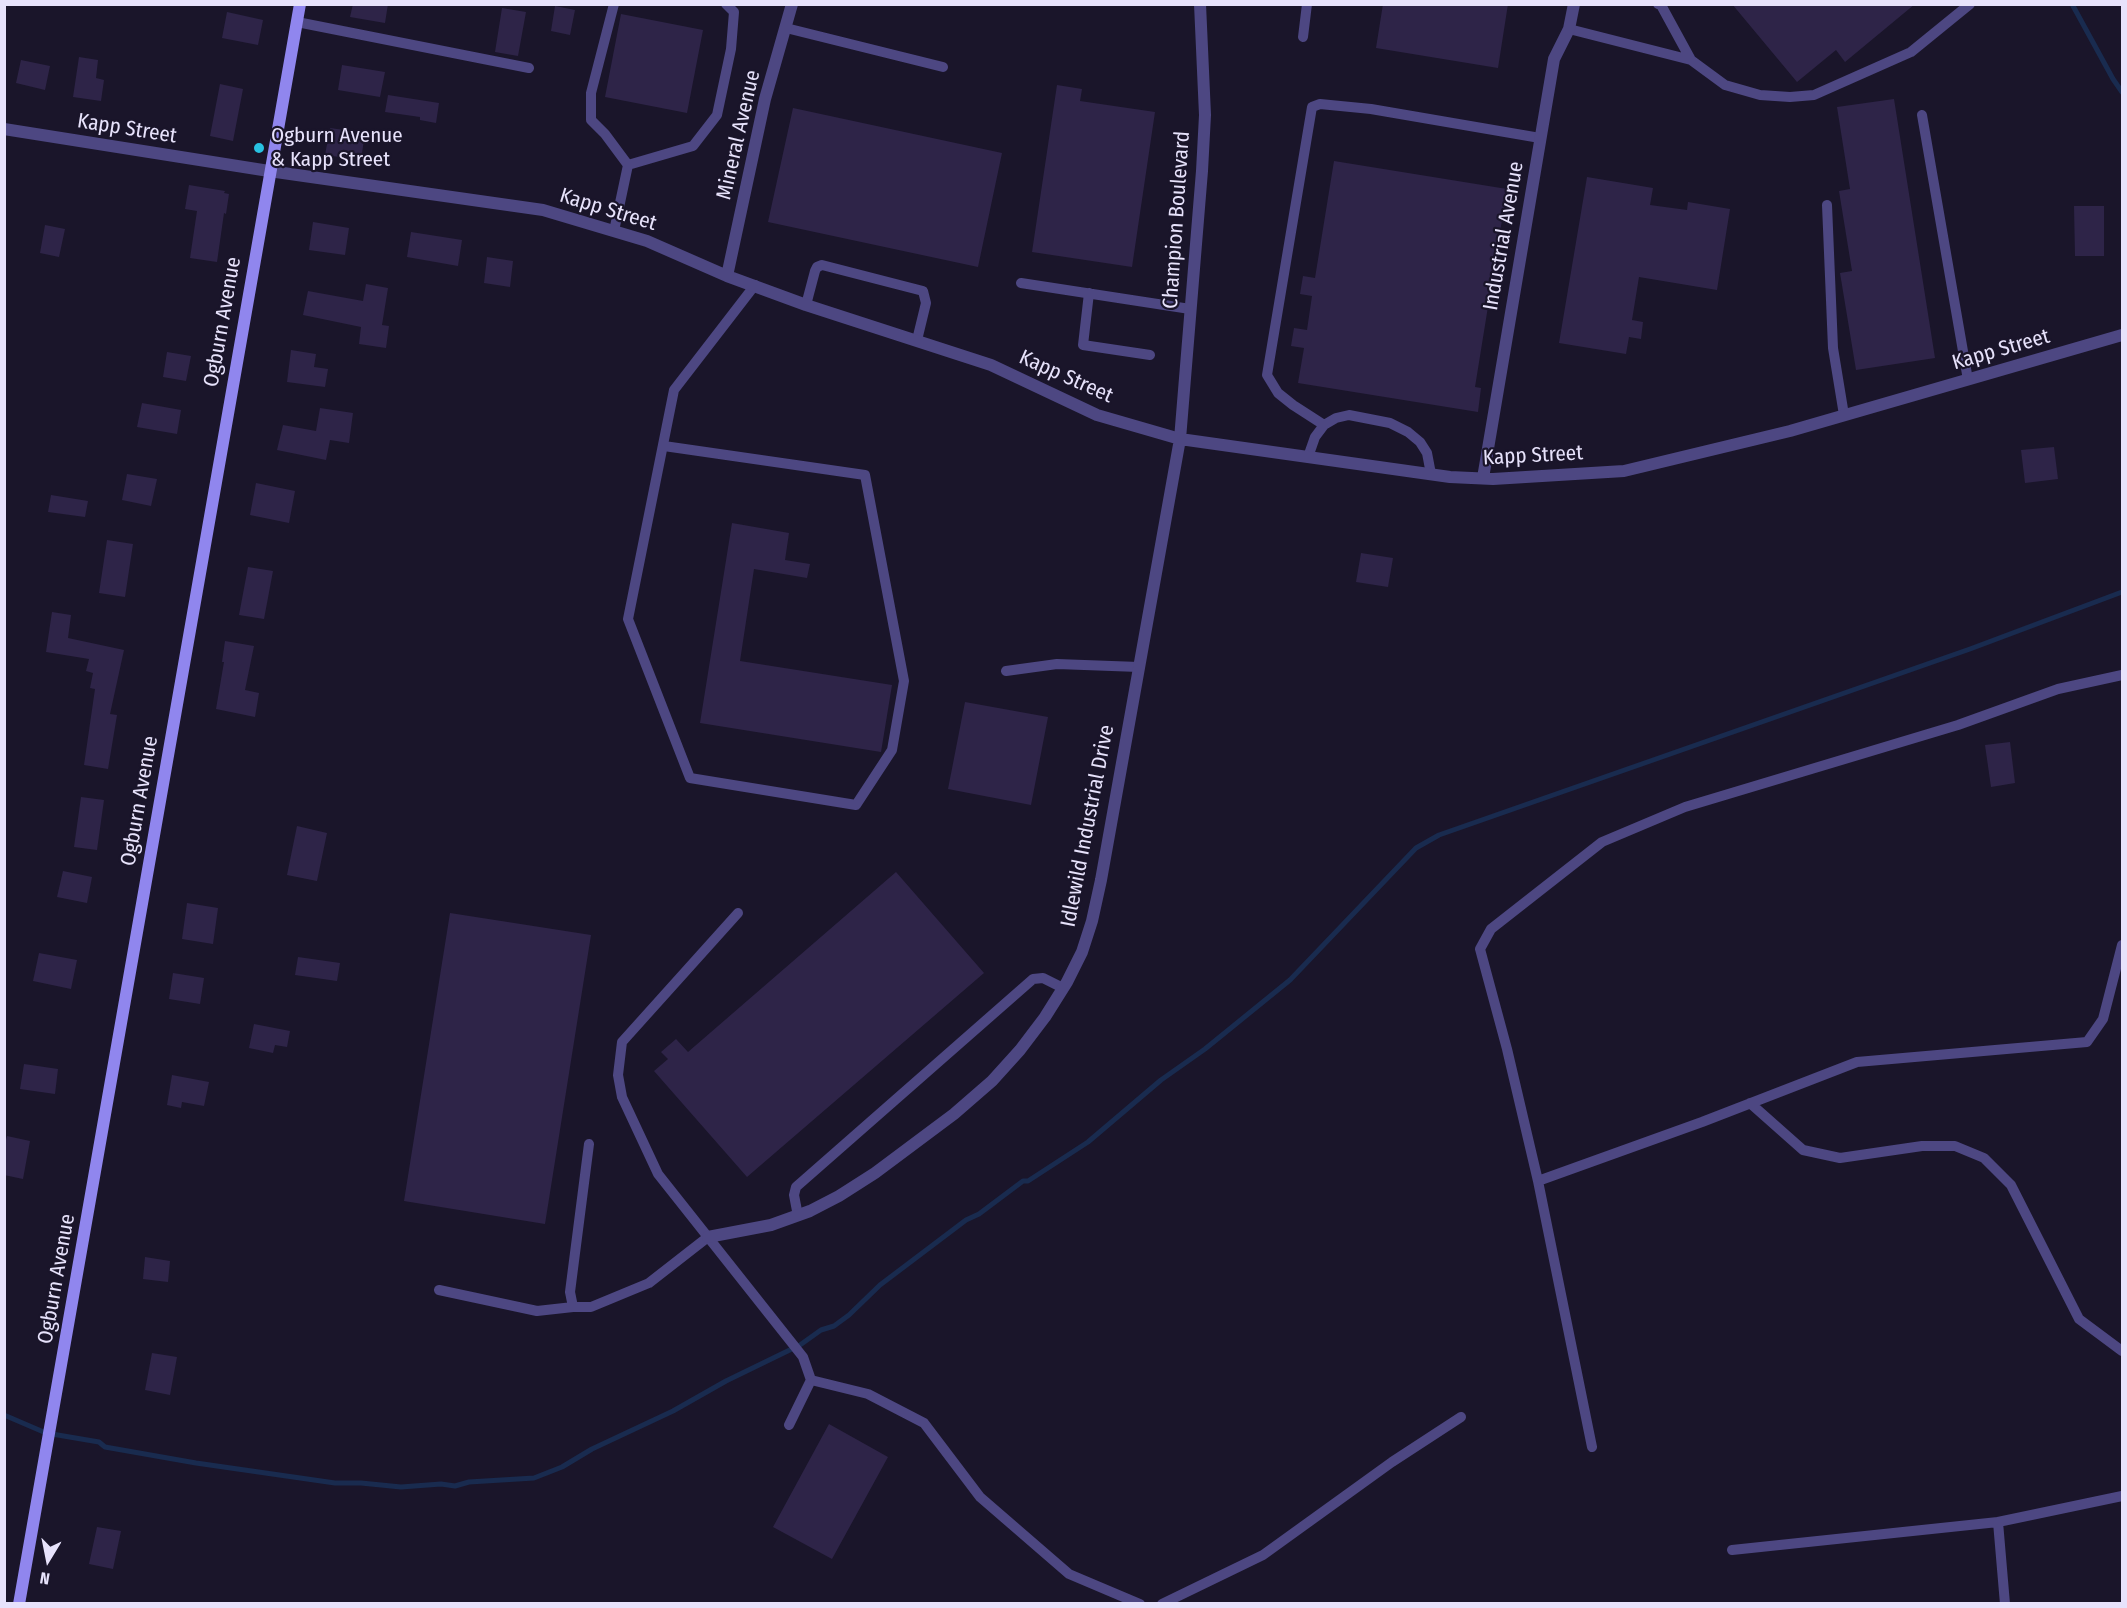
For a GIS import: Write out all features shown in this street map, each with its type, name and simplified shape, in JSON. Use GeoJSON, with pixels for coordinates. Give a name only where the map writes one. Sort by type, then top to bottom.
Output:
{"type":"FeatureCollection","features":[{"type":"Feature","properties":{"kind":"street","name":"Ogburn Avenue"},"geometry":{"type":"LineString","coordinates":[[19,1604],[300,4]]}},
{"type":"Feature","properties":{"kind":"street","name":"Mineral Avenue"},"geometry":{"type":"LineString","coordinates":[[727,276],[765,99],[792,4]]}},
{"type":"Feature","properties":{"kind":"street","name":"Champion Boulevard"},"geometry":{"type":"LineString","coordinates":[[1180,439],[1205,114],[1200,4]]}},
{"type":"Feature","properties":{"kind":"street","name":"Industrial Avenue"},"geometry":{"type":"LineString","coordinates":[[1483,478],[1554,59],[1569,29],[1574,4]]}},
{"type":"Feature","properties":{"kind":"street","name":"Kapp Street"},"geometry":{"type":"LineString","coordinates":[[4,129],[269,171],[543,210],[647,241],[727,276],[806,305],[991,365],[1097,415],[1180,439],[1431,474],[1483,478],[1624,471],[1790,431],[2122,336]]}},
{"type":"Feature","properties":{"kind":"street","name":"Idlewild Industrial Drive"},"geometry":{"type":"LineString","coordinates":[[708,1237],[771,1226],[839,1196],[866,1179],[954,1114],[992,1081],[1020,1050],[1063,988],[1082,952],[1092,921],[1180,439]]}},
{"type":"Feature","properties":{"kind":"lane"},"geometry":{"type":"LineString","coordinates":[[614,4],[591,93],[591,120],[605,134],[628,165],[614,231]]}},
{"type":"Feature","properties":{"kind":"lane"},"geometry":{"type":"LineString","coordinates":[[628,165],[693,146],[717,115],[731,49],[734,12],[726,4]]}},
{"type":"Feature","properties":{"kind":"lane"},"geometry":{"type":"LineString","coordinates":[[1303,37],[1307,4]]}},
{"type":"Feature","properties":{"kind":"lane"},"geometry":{"type":"LineString","coordinates":[[1658,4],[1691,60]]}},
{"type":"Feature","properties":{"kind":"lane"},"geometry":{"type":"LineString","coordinates":[[1569,29],[1691,60],[1725,85],[1760,95],[1783,97],[1814,95],[1911,52],[1970,4]]}},
{"type":"Feature","properties":{"kind":"lane"},"geometry":{"type":"LineString","coordinates":[[297,22],[529,68]]}},
{"type":"Feature","properties":{"kind":"lane"},"geometry":{"type":"LineString","coordinates":[[786,27],[943,68]]}},
{"type":"Feature","properties":{"kind":"lane"},"geometry":{"type":"LineString","coordinates":[[1324,425],[1278,393],[1268,375],[1312,107],[1320,104],[1371,109],[1540,138]]}},
{"type":"Feature","properties":{"kind":"lane"},"geometry":{"type":"LineString","coordinates":[[1922,115],[1968,380]]}},
{"type":"Feature","properties":{"kind":"lane"},"geometry":{"type":"LineString","coordinates":[[1827,205],[1833,348],[1844,415]]}},
{"type":"Feature","properties":{"kind":"lane"},"geometry":{"type":"LineString","coordinates":[[806,305],[814,271],[822,265],[923,291],[926,303],[917,340]]}},
{"type":"Feature","properties":{"kind":"lane"},"geometry":{"type":"LineString","coordinates":[[1021,283],[1190,309]]}},
{"type":"Feature","properties":{"kind":"lane"},"geometry":{"type":"LineString","coordinates":[[664,446],[865,475],[904,681],[892,750],[856,805],[690,778],[628,619],[674,390],[755,285]]}},
{"type":"Feature","properties":{"kind":"lane"},"geometry":{"type":"LineString","coordinates":[[1089,293],[1083,345],[1150,355]]}},
{"type":"Feature","properties":{"kind":"lane"},"geometry":{"type":"LineString","coordinates":[[1308,457],[1324,425],[1336,418],[1349,415],[1390,423],[1408,432],[1420,442],[1427,453],[1431,474]]}},
{"type":"Feature","properties":{"kind":"lane"},"geometry":{"type":"LineString","coordinates":[[1006,671],[1057,664],[1138,667]]}},
{"type":"Feature","properties":{"kind":"lane"},"geometry":{"type":"LineString","coordinates":[[1592,1447],[1538,1181],[1507,1049],[1480,949],[1491,929],[1602,842],[1685,807],[1958,725],[2058,689],[2122,675]]}},
{"type":"Feature","properties":{"kind":"lane"},"geometry":{"type":"LineString","coordinates":[[738,913],[622,1042],[618,1075],[622,1097],[658,1174],[803,1357],[811,1380],[789,1425]]}},
{"type":"Feature","properties":{"kind":"lane"},"geometry":{"type":"LineString","coordinates":[[1538,1181],[1702,1122],[1857,1062],[2087,1042],[2103,1018],[2122,945]]}},
{"type":"Feature","properties":{"kind":"lane"},"geometry":{"type":"LineString","coordinates":[[798,1215],[794,1195],[796,1187],[1033,979],[1043,978],[1063,988]]}},
{"type":"Feature","properties":{"kind":"lane"},"geometry":{"type":"LineString","coordinates":[[1750,1103],[1803,1150],[1840,1158],[1922,1146],[1955,1146],[1984,1158],[2011,1185],[2079,1319],[2122,1350]]}},
{"type":"Feature","properties":{"kind":"lane"},"geometry":{"type":"LineString","coordinates":[[573,1307],[570,1292],[589,1144]]}},
{"type":"Feature","properties":{"kind":"lane"},"geometry":{"type":"LineString","coordinates":[[439,1290],[537,1311],[591,1307],[649,1283],[708,1237]]}},
{"type":"Feature","properties":{"kind":"lane"},"geometry":{"type":"LineString","coordinates":[[811,1380],[868,1394],[924,1423],[980,1497],[1069,1574],[1140,1604]]}},
{"type":"Feature","properties":{"kind":"lane"},"geometry":{"type":"LineString","coordinates":[[1162,1604],[1263,1555],[1392,1462],[1461,1417]]}},
{"type":"Feature","properties":{"kind":"lane"},"geometry":{"type":"LineString","coordinates":[[1732,1550],[1998,1522],[2122,1496]]}},
{"type":"Feature","properties":{"kind":"lane"},"geometry":{"type":"LineString","coordinates":[[1998,1522],[2005,1604]]}},
{"type":"Feature","properties":{"kind":"building"},"geometry":{"type":"Polygon","coordinates":[[[353,4],[388,4],[385,23],[350,17],[353,4]]]}},
{"type":"Feature","properties":{"kind":"building"},"geometry":{"type":"Polygon","coordinates":[[[1383,4],[1508,4],[1498,68],[1376,48],[1383,4]]]}},
{"type":"Feature","properties":{"kind":"building"},"geometry":{"type":"Polygon","coordinates":[[[1732,4],[1915,4],[1845,62],[1836,50],[1797,82],[1732,4]]]}},
{"type":"Feature","properties":{"kind":"building"},"geometry":{"type":"Polygon","coordinates":[[[555,6],[575,10],[570,35],[551,31],[555,6]]]}},
{"type":"Feature","properties":{"kind":"building"},"geometry":{"type":"Polygon","coordinates":[[[502,8],[526,12],[518,56],[495,52],[502,8]]]}},
{"type":"Feature","properties":{"kind":"building"},"geometry":{"type":"Polygon","coordinates":[[[227,12],[263,20],[258,45],[222,38],[227,12]]]}},
{"type":"Feature","properties":{"kind":"building"},"geometry":{"type":"Polygon","coordinates":[[[621,14],[703,30],[687,113],[605,97],[621,14]]]}},
{"type":"Feature","properties":{"kind":"building"},"geometry":{"type":"Polygon","coordinates":[[[79,57],[98,60],[96,78],[104,80],[101,101],[73,97],[79,57]]]}},
{"type":"Feature","properties":{"kind":"building"},"geometry":{"type":"Polygon","coordinates":[[[21,60],[50,66],[45,90],[16,83],[21,60]]]}},
{"type":"Feature","properties":{"kind":"building"},"geometry":{"type":"Polygon","coordinates":[[[342,65],[385,72],[380,97],[338,90],[342,65]]]}},
{"type":"Feature","properties":{"kind":"building"},"geometry":{"type":"Polygon","coordinates":[[[220,84],[243,89],[233,141],[210,136],[220,84]]]}},
{"type":"Feature","properties":{"kind":"building"},"geometry":{"type":"Polygon","coordinates":[[[1057,85],[1082,89],[1080,101],[1155,112],[1132,267],[1032,252],[1057,85]]]}},
{"type":"Feature","properties":{"kind":"building"},"geometry":{"type":"Polygon","coordinates":[[[388,95],[439,103],[436,123],[420,120],[420,117],[385,112],[388,95]]]}},
{"type":"Feature","properties":{"kind":"building"},"geometry":{"type":"Polygon","coordinates":[[[1894,99],[1935,358],[1856,370],[1840,273],[1852,271],[1839,191],[1850,189],[1837,107],[1894,99]]]}},
{"type":"Feature","properties":{"kind":"building"},"geometry":{"type":"Polygon","coordinates":[[[793,108],[1002,153],[978,267],[768,222],[793,108]]]}},
{"type":"Feature","properties":{"kind":"building"},"geometry":{"type":"Polygon","coordinates":[[[330,128],[365,133],[361,160],[325,155],[330,128]]]}},
{"type":"Feature","properties":{"kind":"building"},"geometry":{"type":"Polygon","coordinates":[[[1334,161],[1507,189],[1475,387],[1481,388],[1478,412],[1298,383],[1304,348],[1291,346],[1294,328],[1307,330],[1312,296],[1300,294],[1303,276],[1315,278],[1334,161]]]}},
{"type":"Feature","properties":{"kind":"building"},"geometry":{"type":"Polygon","coordinates":[[[1587,177],[1653,188],[1650,205],[1687,210],[1688,202],[1730,209],[1717,290],[1639,277],[1632,320],[1643,322],[1641,339],[1629,337],[1626,354],[1559,343],[1587,177]]]}},
{"type":"Feature","properties":{"kind":"building"},"geometry":{"type":"Polygon","coordinates":[[[189,185],[225,191],[224,193],[229,194],[217,262],[190,258],[197,211],[185,209],[189,185]]]}},
{"type":"Feature","properties":{"kind":"building"},"geometry":{"type":"Polygon","coordinates":[[[2074,206],[2104,206],[2104,256],[2075,256],[2074,206]]]}},
{"type":"Feature","properties":{"kind":"building"},"geometry":{"type":"Polygon","coordinates":[[[313,222],[349,228],[345,255],[309,250],[313,222]]]}},
{"type":"Feature","properties":{"kind":"building"},"geometry":{"type":"Polygon","coordinates":[[[45,225],[65,229],[59,257],[40,253],[45,225]]]}},
{"type":"Feature","properties":{"kind":"building"},"geometry":{"type":"Polygon","coordinates":[[[411,232],[462,240],[458,266],[407,257],[411,232]]]}},
{"type":"Feature","properties":{"kind":"building"},"geometry":{"type":"Polygon","coordinates":[[[487,257],[513,261],[510,287],[484,283],[487,257]]]}},
{"type":"Feature","properties":{"kind":"building"},"geometry":{"type":"Polygon","coordinates":[[[366,284],[388,288],[382,325],[389,326],[386,348],[359,344],[361,327],[303,315],[308,291],[363,301],[366,284]]]}},
{"type":"Feature","properties":{"kind":"building"},"geometry":{"type":"Polygon","coordinates":[[[291,350],[316,354],[314,367],[328,369],[325,387],[287,382],[291,350]]]}},
{"type":"Feature","properties":{"kind":"building"},"geometry":{"type":"Polygon","coordinates":[[[167,352],[191,356],[186,381],[163,377],[167,352]]]}},
{"type":"Feature","properties":{"kind":"building"},"geometry":{"type":"Polygon","coordinates":[[[142,403],[181,410],[177,434],[137,427],[142,403]]]}},
{"type":"Feature","properties":{"kind":"building"},"geometry":{"type":"Polygon","coordinates":[[[320,408],[353,413],[349,443],[330,440],[326,460],[277,450],[283,425],[316,431],[320,408]]]}},
{"type":"Feature","properties":{"kind":"building"},"geometry":{"type":"Polygon","coordinates":[[[2054,447],[2058,479],[2025,483],[2021,450],[2054,447]]]}},
{"type":"Feature","properties":{"kind":"building"},"geometry":{"type":"Polygon","coordinates":[[[127,474],[157,479],[151,506],[122,500],[127,474]]]}},
{"type":"Feature","properties":{"kind":"building"},"geometry":{"type":"Polygon","coordinates":[[[256,483],[295,491],[289,523],[250,515],[256,483]]]}},
{"type":"Feature","properties":{"kind":"building"},"geometry":{"type":"Polygon","coordinates":[[[51,495],[88,501],[85,517],[48,512],[51,495]]]}},
{"type":"Feature","properties":{"kind":"building"},"geometry":{"type":"Polygon","coordinates":[[[732,523],[789,533],[785,560],[810,564],[807,578],[754,569],[740,661],[892,685],[881,752],[700,723],[732,523]]]}},
{"type":"Feature","properties":{"kind":"building"},"geometry":{"type":"Polygon","coordinates":[[[107,540],[133,544],[125,597],[99,593],[107,540]]]}},
{"type":"Feature","properties":{"kind":"building"},"geometry":{"type":"Polygon","coordinates":[[[1361,553],[1393,558],[1388,587],[1356,582],[1361,553]]]}},
{"type":"Feature","properties":{"kind":"building"},"geometry":{"type":"Polygon","coordinates":[[[248,567],[273,571],[264,619],[239,615],[248,567]]]}},
{"type":"Feature","properties":{"kind":"building"},"geometry":{"type":"Polygon","coordinates":[[[52,612],[71,615],[68,638],[124,650],[110,714],[117,715],[108,769],[84,765],[95,689],[90,688],[93,673],[86,671],[89,659],[46,652],[52,612]]]}},
{"type":"Feature","properties":{"kind":"building"},"geometry":{"type":"Polygon","coordinates":[[[225,641],[254,646],[245,690],[259,693],[255,717],[216,709],[225,641]]]}},
{"type":"Feature","properties":{"kind":"building"},"geometry":{"type":"Polygon","coordinates":[[[965,702],[1048,717],[1031,805],[948,789],[965,702]]]}},
{"type":"Feature","properties":{"kind":"building"},"geometry":{"type":"Polygon","coordinates":[[[2010,742],[2015,783],[1991,787],[1985,745],[2010,742]]]}},
{"type":"Feature","properties":{"kind":"building"},"geometry":{"type":"Polygon","coordinates":[[[81,797],[104,800],[97,850],[74,847],[81,797]]]}},
{"type":"Feature","properties":{"kind":"building"},"geometry":{"type":"Polygon","coordinates":[[[297,826],[327,833],[317,881],[287,875],[297,826]]]}},
{"type":"Feature","properties":{"kind":"building"},"geometry":{"type":"Polygon","coordinates":[[[63,871],[92,877],[87,903],[57,897],[63,871]]]}},
{"type":"Feature","properties":{"kind":"building"},"geometry":{"type":"Polygon","coordinates":[[[896,872],[984,973],[747,1177],[654,1071],[668,1059],[661,1052],[676,1039],[688,1052],[896,872]]]}},
{"type":"Feature","properties":{"kind":"building"},"geometry":{"type":"Polygon","coordinates":[[[187,903],[218,908],[213,944],[182,939],[187,903]]]}},
{"type":"Feature","properties":{"kind":"building"},"geometry":{"type":"Polygon","coordinates":[[[450,913],[591,935],[545,1224],[404,1201],[450,913]]]}},
{"type":"Feature","properties":{"kind":"building"},"geometry":{"type":"Polygon","coordinates":[[[39,953],[77,960],[71,989],[33,981],[39,953]]]}},
{"type":"Feature","properties":{"kind":"building"},"geometry":{"type":"Polygon","coordinates":[[[298,957],[340,963],[337,981],[295,975],[298,957]]]}},
{"type":"Feature","properties":{"kind":"building"},"geometry":{"type":"Polygon","coordinates":[[[173,973],[204,978],[200,1004],[169,999],[173,973]]]}},
{"type":"Feature","properties":{"kind":"building"},"geometry":{"type":"Polygon","coordinates":[[[254,1024],[290,1031],[287,1047],[275,1045],[273,1053],[249,1048],[254,1024]]]}},
{"type":"Feature","properties":{"kind":"building"},"geometry":{"type":"Polygon","coordinates":[[[24,1064],[58,1069],[55,1094],[20,1089],[24,1064]]]}},
{"type":"Feature","properties":{"kind":"building"},"geometry":{"type":"Polygon","coordinates":[[[172,1075],[209,1082],[204,1106],[182,1102],[181,1108],[167,1105],[172,1075]]]}},
{"type":"Feature","properties":{"kind":"building"},"geometry":{"type":"Polygon","coordinates":[[[7,1136],[30,1141],[23,1179],[4,1175],[4,1147],[7,1136]]]}},
{"type":"Feature","properties":{"kind":"building"},"geometry":{"type":"Polygon","coordinates":[[[145,1257],[170,1261],[168,1282],[143,1279],[145,1257]]]}},
{"type":"Feature","properties":{"kind":"building"},"geometry":{"type":"Polygon","coordinates":[[[152,1353],[177,1357],[170,1395],[145,1390],[152,1353]]]}},
{"type":"Feature","properties":{"kind":"building"},"geometry":{"type":"Polygon","coordinates":[[[829,1424],[888,1457],[832,1559],[773,1527],[829,1424]]]}},
{"type":"Feature","properties":{"kind":"building"},"geometry":{"type":"Polygon","coordinates":[[[97,1527],[121,1531],[113,1569],[89,1564],[97,1527]]]}},
{"type":"Feature","properties":{"kind":"waterway"},"geometry":{"type":"LineString","coordinates":[[2072,4],[2122,92]]}},
{"type":"Feature","properties":{"kind":"waterway"},"geometry":{"type":"LineString","coordinates":[[4,1415],[46,1433],[99,1442],[105,1447],[335,1483],[401,1487],[441,1484],[455,1486],[469,1482],[534,1478],[562,1467],[592,1449],[673,1411],[726,1381],[800,1345],[821,1330],[834,1326],[880,1285],[966,1220],[979,1214],[1023,1181],[1028,1181],[1088,1142],[1161,1080],[1205,1049],[1290,980],[1416,848],[1439,835],[1970,649],[2122,592]]}},
{"type":"Feature","properties":{"kind":"place","name":"Ogburn Avenue & Kapp Street"},"geometry":{"type":"Point","coordinates":[259,148]}}]}
